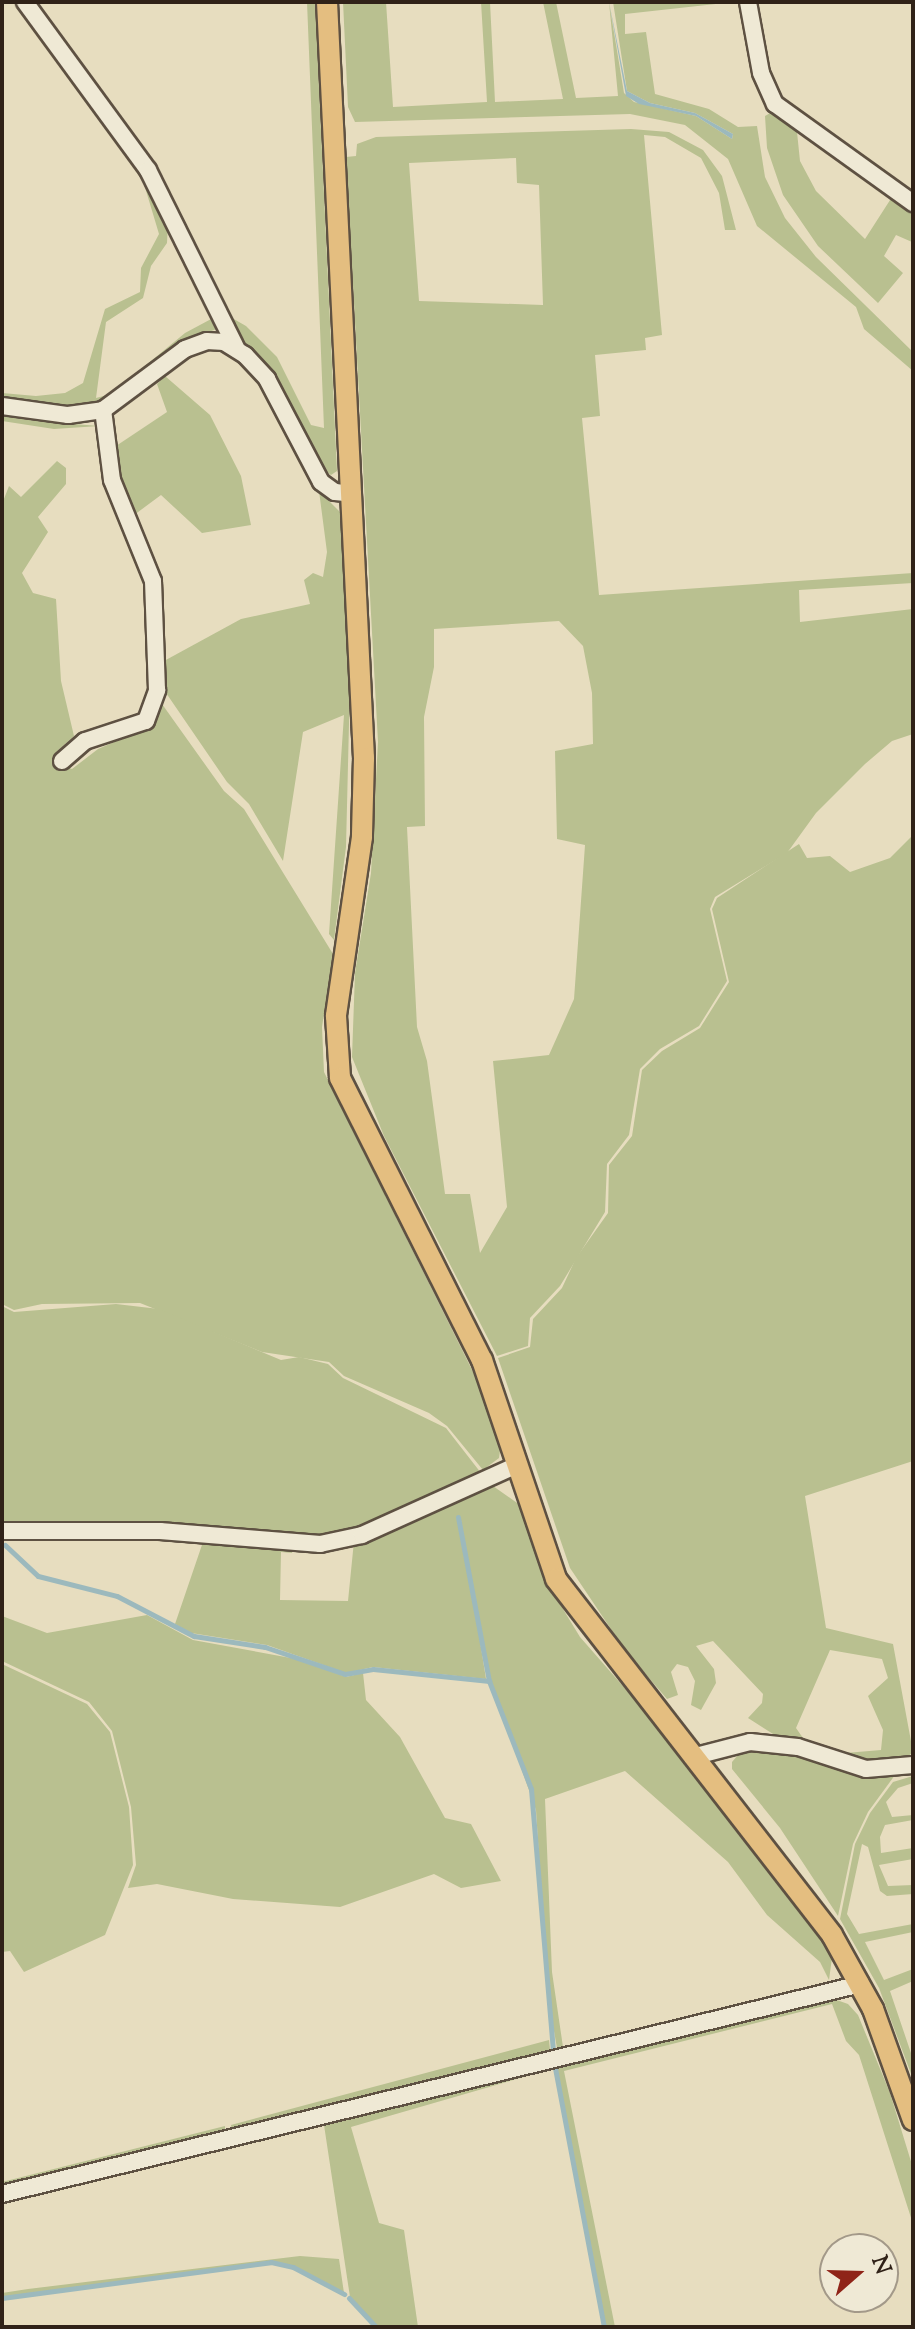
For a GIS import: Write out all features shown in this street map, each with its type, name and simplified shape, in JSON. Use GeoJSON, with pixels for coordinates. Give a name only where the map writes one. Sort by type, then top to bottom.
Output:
{"type":"FeatureCollection","features":[{"type":"Feature","properties":{"kind":"main road"},"geometry":{"type":"LineString","coordinates":[[327,2],[353,494],[363,796],[336,1056],[351,1106],[482,1360],[519,1464],[536,1524],[567,1598],[804,1896],[861,1984],[913,2120]]}},
{"type":"Feature","properties":{"kind":"street"},"geometry":{"type":"LineString","coordinates":[[25,2],[148,170],[236,347],[267,379],[321,482],[339,494],[353,494]]}},
{"type":"Feature","properties":{"kind":"street"},"geometry":{"type":"LineString","coordinates":[[748,2],[761,73],[775,104],[913,203]]}},
{"type":"Feature","properties":{"kind":"street"},"geometry":{"type":"LineString","coordinates":[[2,406],[68,415],[103,410],[185,349],[207,341],[236,347]]}},
{"type":"Feature","properties":{"kind":"street"},"geometry":{"type":"LineString","coordinates":[[62,761],[85,741],[146,721],[157,690],[153,581],[112,480],[103,410]]}},
{"type":"Feature","properties":{"kind":"street"},"geometry":{"type":"LineString","coordinates":[[2,1531],[160,1531],[320,1544],[362,1535],[519,1464]]}},
{"type":"Feature","properties":{"kind":"street"},"geometry":{"type":"LineString","coordinates":[[692,1757],[750,1742],[798,1747],[875,1770],[913,1765]]}},
{"type":"Feature","properties":{"kind":"street"},"geometry":{"type":"LineString","coordinates":[[2,2194],[861,1984]]}},
{"type":"Feature","properties":{"kind":"green space"},"geometry":{"type":"Polygon","coordinates":[[[307,2],[315,2],[337,471],[331,475],[317,464],[278,381],[234,334],[225,314],[246,326],[277,357],[311,425],[324,428],[307,2]]]}},
{"type":"Feature","properties":{"kind":"green space"},"geometry":{"type":"Polygon","coordinates":[[[343,2],[386,2],[393,107],[487,102],[481,2],[490,2],[495,102],[563,99],[543,2],[556,2],[576,98],[618,96],[609,2],[624,93],[634,102],[696,116],[732,139],[733,134],[695,113],[650,103],[627,91],[613,2],[734,2],[625,14],[625,34],[646,32],[655,94],[709,109],[738,127],[757,126],[765,177],[785,218],[816,257],[913,352],[913,371],[864,329],[856,307],[757,226],[728,159],[685,125],[630,114],[355,122],[348,107],[343,2]]]}},
{"type":"Feature","properties":{"kind":"green space"},"geometry":{"type":"Polygon","coordinates":[[[772,112],[797,132],[800,161],[816,191],[865,239],[892,197],[913,211],[912,242],[896,235],[884,256],[903,273],[878,303],[818,246],[783,195],[767,148],[765,116],[772,112]]]}},
{"type":"Feature","properties":{"kind":"green space"},"geometry":{"type":"Polygon","coordinates":[[[631,129],[669,132],[703,150],[722,176],[736,230],[725,230],[719,193],[701,158],[665,137],[644,135],[662,335],[645,338],[646,350],[595,355],[600,416],[582,418],[599,595],[913,573],[913,583],[799,590],[800,622],[913,609],[913,734],[892,741],[865,764],[816,813],[787,853],[715,897],[710,909],[727,981],[699,1026],[660,1049],[640,1069],[629,1135],[607,1164],[605,1212],[560,1286],[530,1318],[528,1346],[497,1356],[384,1136],[352,1057],[355,973],[371,873],[378,742],[346,157],[356,156],[357,144],[376,137],[631,129]],[[516,158],[409,163],[419,301],[543,305],[539,185],[517,183],[516,158]],[[559,621],[434,629],[434,667],[424,717],[425,826],[407,827],[417,1027],[427,1061],[445,1194],[470,1194],[480,1253],[507,1207],[493,1061],[549,1055],[574,999],[585,845],[557,839],[555,751],[593,744],[592,693],[583,646],[559,621]]]}},
{"type":"Feature","properties":{"kind":"green space"},"geometry":{"type":"Polygon","coordinates":[[[114,133],[168,221],[167,243],[151,266],[143,298],[106,322],[96,398],[111,394],[185,333],[213,318],[217,329],[180,342],[116,398],[82,409],[2,400],[2,393],[36,396],[65,393],[83,383],[105,309],[140,292],[141,268],[159,234],[144,184],[114,133]]]}},
{"type":"Feature","properties":{"kind":"green space"},"geometry":{"type":"Polygon","coordinates":[[[165,376],[210,415],[241,476],[251,525],[202,533],[161,495],[130,518],[121,500],[113,448],[167,412],[157,384],[165,376]]]}},
{"type":"Feature","properties":{"kind":"green space"},"geometry":{"type":"Polygon","coordinates":[[[2,416],[99,426],[54,429],[2,421],[2,416]]]}},
{"type":"Feature","properties":{"kind":"green space"},"geometry":{"type":"Polygon","coordinates":[[[57,461],[66,468],[66,484],[38,517],[48,532],[22,573],[33,593],[56,599],[61,681],[74,736],[55,753],[59,764],[72,769],[98,749],[154,725],[162,704],[224,791],[244,809],[333,954],[322,1027],[324,1072],[478,1382],[501,1443],[499,1458],[483,1470],[447,1426],[429,1413],[344,1376],[329,1362],[262,1352],[140,1303],[42,1304],[14,1310],[2,1304],[2,504],[9,486],[21,497],[57,461]]]}},
{"type":"Feature","properties":{"kind":"green space"},"geometry":{"type":"Polygon","coordinates":[[[319,491],[340,512],[350,683],[346,847],[334,940],[329,934],[344,715],[303,732],[283,861],[249,804],[227,782],[164,690],[164,661],[241,619],[310,604],[304,580],[313,573],[323,577],[327,552],[319,491]]]}},
{"type":"Feature","properties":{"kind":"green space"},"geometry":{"type":"Polygon","coordinates":[[[913,835],[913,1461],[805,1496],[826,1628],[893,1644],[913,1752],[905,1759],[881,1764],[834,1754],[881,1750],[883,1730],[868,1696],[888,1678],[882,1659],[830,1650],[796,1728],[810,1748],[781,1739],[748,1718],[762,1703],[763,1694],[713,1641],[696,1646],[714,1669],[716,1683],[701,1710],[691,1705],[695,1681],[688,1667],[677,1664],[671,1672],[678,1695],[667,1699],[625,1650],[570,1568],[498,1358],[530,1347],[533,1319],[562,1288],[576,1258],[608,1213],[609,1165],[632,1136],[642,1070],[662,1051],[700,1028],[729,982],[712,909],[717,898],[799,844],[807,858],[830,856],[850,872],[890,858],[913,835]]]}},
{"type":"Feature","properties":{"kind":"green space"},"geometry":{"type":"Polygon","coordinates":[[[116,1304],[159,1309],[281,1360],[299,1357],[328,1364],[343,1378],[446,1428],[481,1473],[359,1527],[322,1537],[2,1526],[2,1306],[14,1312],[116,1304]]]}},
{"type":"Feature","properties":{"kind":"green space"},"geometry":{"type":"Polygon","coordinates":[[[493,1486],[520,1505],[552,1591],[580,1637],[691,1764],[806,1913],[832,1958],[829,1980],[820,1962],[767,1915],[728,1862],[625,1771],[545,1799],[552,1972],[563,2047],[557,2048],[548,1997],[536,1810],[490,1680],[460,1515],[486,1679],[373,1667],[346,1673],[267,1645],[191,1633],[175,1624],[204,1539],[293,1547],[292,1553],[281,1552],[280,1600],[348,1601],[354,1541],[493,1486]]]}},
{"type":"Feature","properties":{"kind":"green space"},"geometry":{"type":"Polygon","coordinates":[[[147,1615],[193,1640],[307,1661],[346,1677],[363,1673],[366,1700],[400,1737],[445,1818],[471,1824],[501,1881],[461,1888],[434,1874],[340,1907],[233,1899],[157,1884],[128,1888],[136,1865],[131,1807],[112,1731],[89,1702],[2,1661],[2,1616],[47,1633],[147,1615]]]}},
{"type":"Feature","properties":{"kind":"green space"},"geometry":{"type":"Polygon","coordinates":[[[2,1664],[87,1704],[110,1732],[129,1807],[133,1865],[105,1935],[24,1972],[10,1951],[2,1952],[2,1664]]]}},
{"type":"Feature","properties":{"kind":"green space"},"geometry":{"type":"Polygon","coordinates":[[[762,1745],[895,1775],[868,1812],[853,1844],[838,1916],[780,1828],[732,1769],[732,1762],[744,1748],[762,1745]]]}},
{"type":"Feature","properties":{"kind":"green space"},"geometry":{"type":"Polygon","coordinates":[[[913,1776],[913,1783],[898,1788],[886,1802],[892,1817],[913,1815],[913,1820],[885,1825],[880,1837],[881,1853],[913,1848],[913,1859],[879,1865],[888,1886],[913,1885],[913,1894],[887,1896],[880,1891],[868,1847],[862,1844],[847,1914],[859,1934],[913,1924],[913,1932],[865,1942],[884,1980],[913,1969],[913,1981],[890,1991],[913,2059],[913,2079],[879,1988],[840,1919],[855,1844],[870,1813],[893,1782],[913,1776]]]}},
{"type":"Feature","properties":{"kind":"green space"},"geometry":{"type":"Polygon","coordinates":[[[831,1998],[848,2004],[858,2015],[890,2093],[913,2168],[913,2224],[859,2055],[846,2041],[832,2004],[564,2071],[615,2327],[606,2327],[555,2068],[351,2127],[379,2223],[404,2230],[418,2327],[378,2327],[350,2297],[324,2125],[831,1998]]]}},
{"type":"Feature","properties":{"kind":"green space"},"geometry":{"type":"Polygon","coordinates":[[[549,2040],[550,2050],[232,2130],[231,2125],[549,2040]]]}},
{"type":"Feature","properties":{"kind":"green space"},"geometry":{"type":"Polygon","coordinates":[[[225,2126],[225,2132],[2,2187],[2,2182],[225,2126]]]}},
{"type":"Feature","properties":{"kind":"green space"},"geometry":{"type":"Polygon","coordinates":[[[300,2256],[339,2259],[344,2293],[293,2266],[270,2261],[2,2297],[2,2293],[28,2289],[300,2256]]]}},
{"type":"Feature","properties":{"kind":"water"},"geometry":{"type":"Polygon","coordinates":[[[609,2],[627,91],[650,103],[695,113],[733,134],[732,139],[696,116],[639,104],[626,96],[609,2]]]}},
{"type":"Feature","properties":{"kind":"waterway"},"geometry":{"type":"LineString","coordinates":[[458,1517],[489,1681],[531,1789],[553,2049]]}},
{"type":"Feature","properties":{"kind":"waterway"},"geometry":{"type":"LineString","coordinates":[[5,1545],[38,1576],[117,1596],[194,1636],[265,1647],[345,1674],[373,1669],[489,1681]]}},
{"type":"Feature","properties":{"kind":"waterway"},"geometry":{"type":"LineString","coordinates":[[555,2068],[604,2327]]}},
{"type":"Feature","properties":{"kind":"waterway"},"geometry":{"type":"LineString","coordinates":[[2,2298],[271,2262],[293,2267],[344,2294]]}},
{"type":"Feature","properties":{"kind":"waterway"},"geometry":{"type":"LineString","coordinates":[[349,2298],[376,2327]]}}]}
